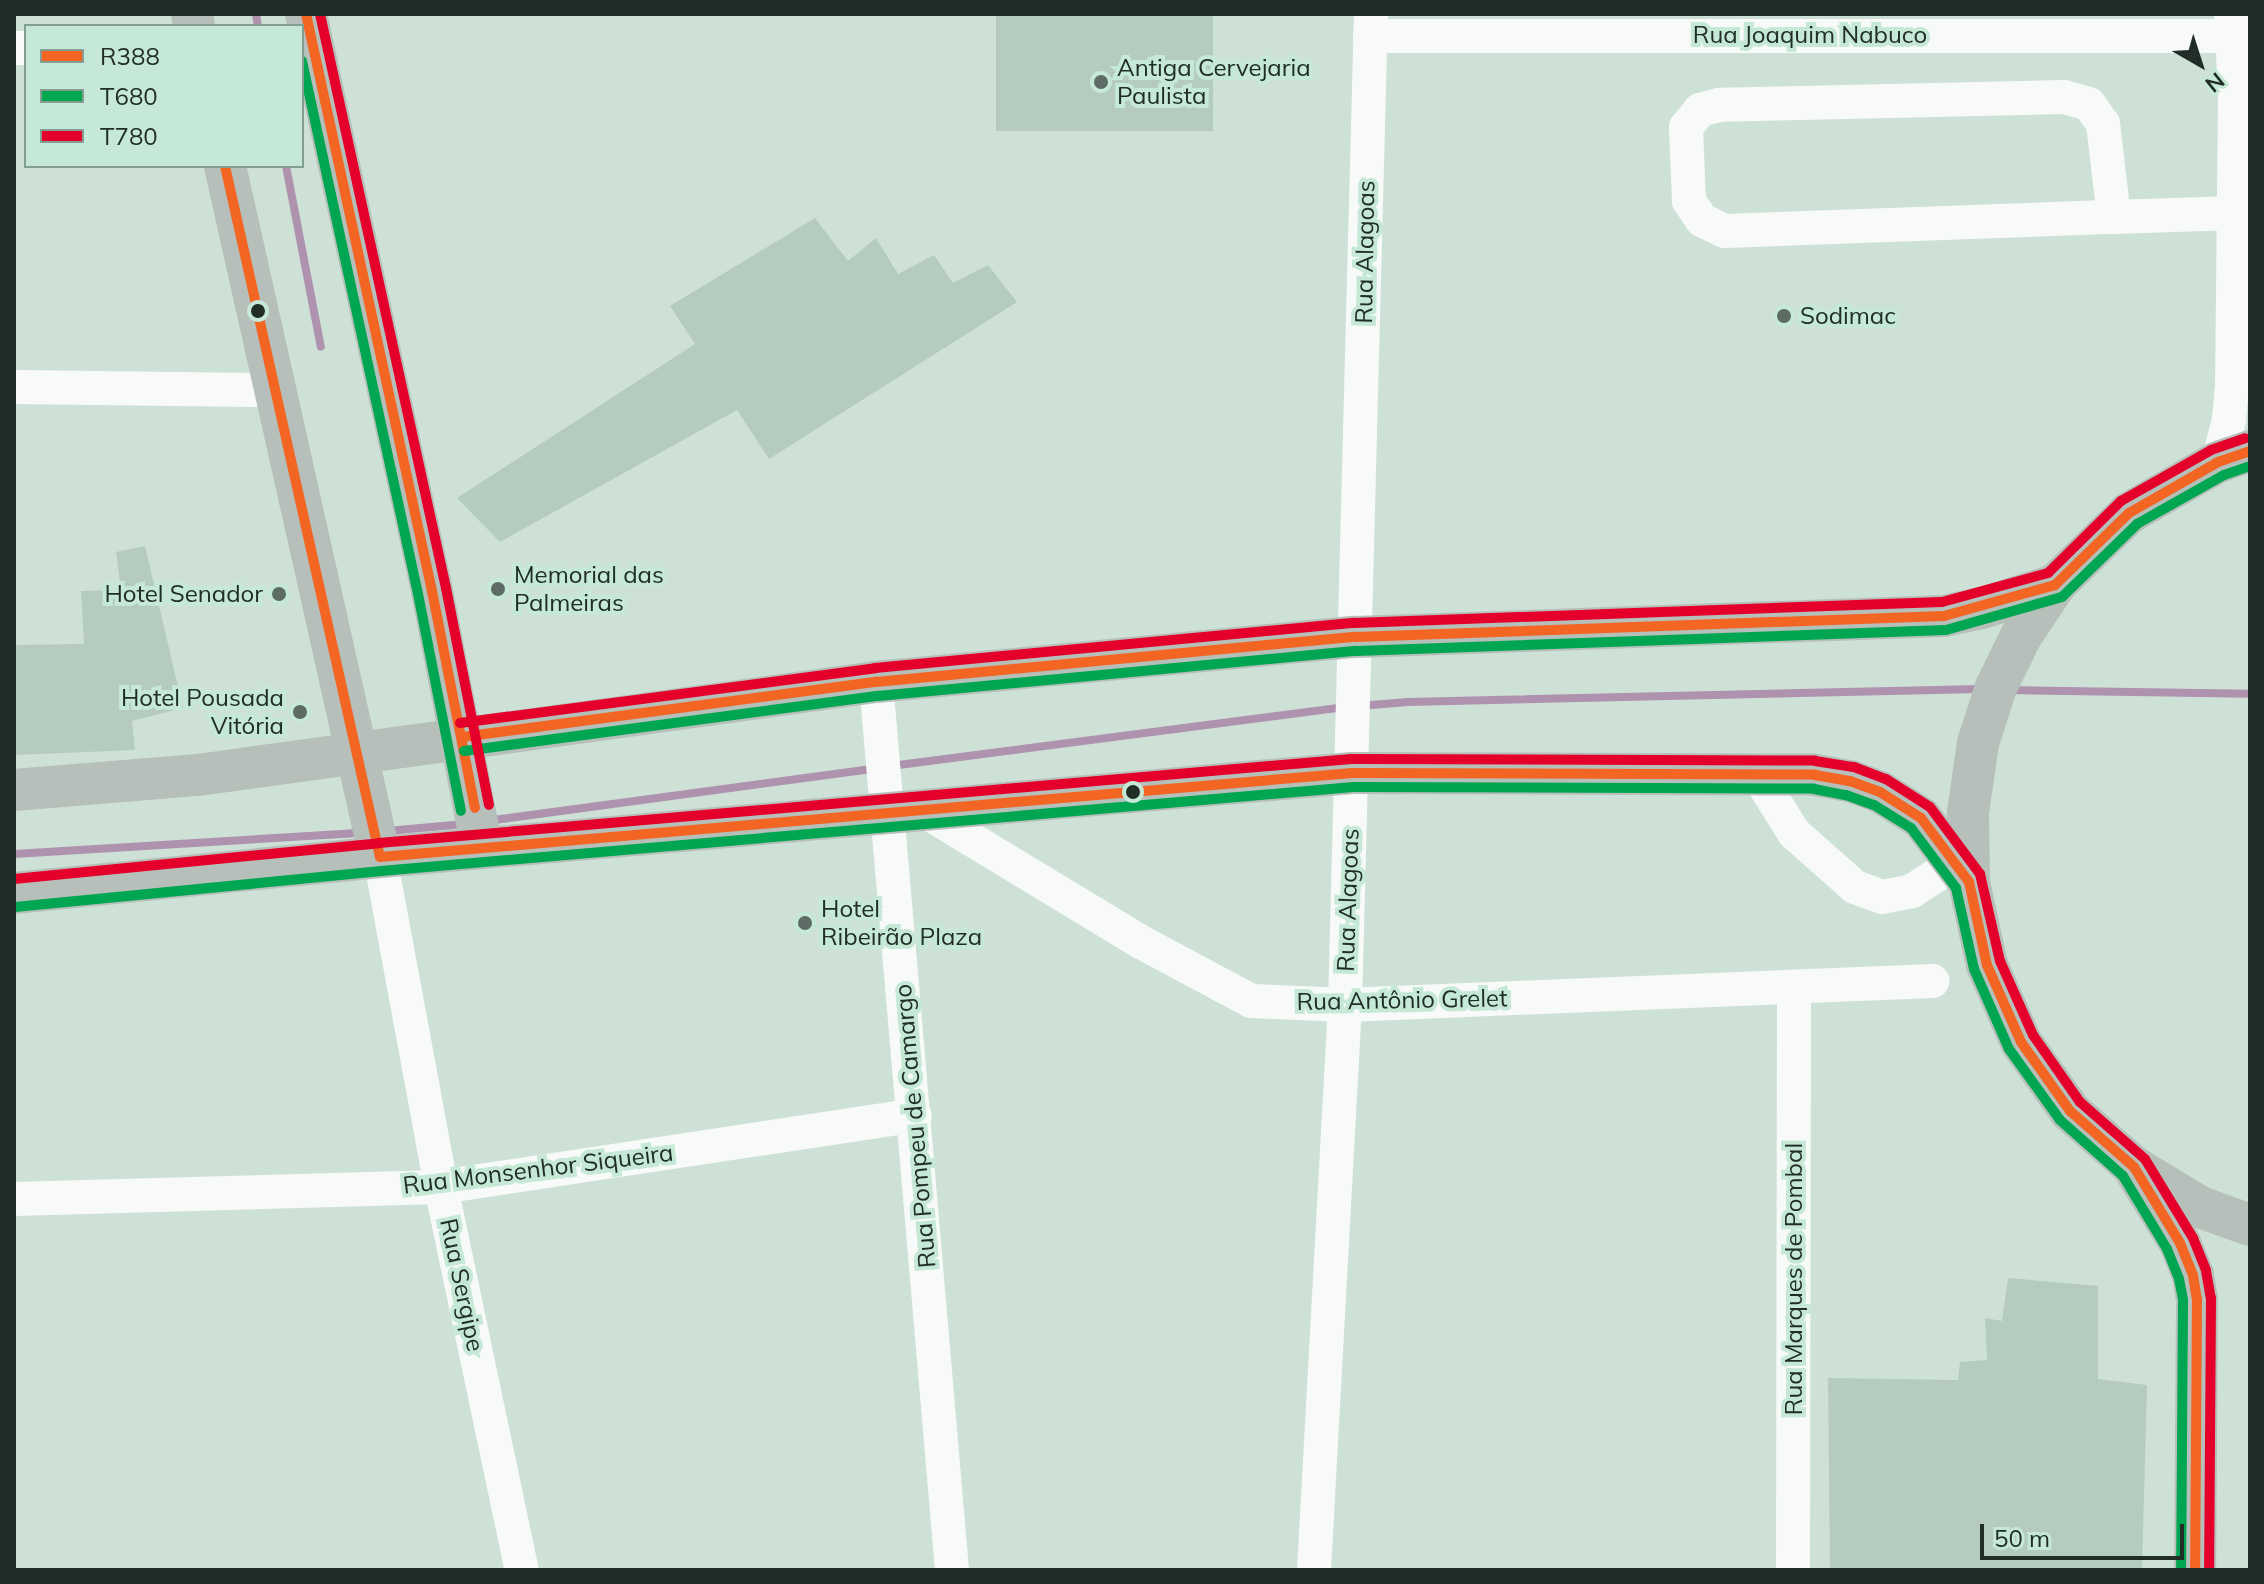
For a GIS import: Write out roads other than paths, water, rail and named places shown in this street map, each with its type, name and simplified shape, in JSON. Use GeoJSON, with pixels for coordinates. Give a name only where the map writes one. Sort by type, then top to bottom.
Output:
{"type":"FeatureCollection","features":[{"type":"Feature","properties":{"kind":"main road"},"geometry":{"type":"LineString","coordinates":[[306,29],[464,749],[480,837]]}},
{"type":"Feature","properties":{"kind":"main road"},"geometry":{"type":"LineString","coordinates":[[225,168],[378,847]]}},
{"type":"Feature","properties":{"kind":"main road"},"geometry":{"type":"LineString","coordinates":[[2234,456],[2129,513],[2055,585],[2021,636],[1996,687],[1978,743],[1962,872],[1987,965],[2021,1042],[2070,1111],[2134,1167],[2200,1207],[2250,1225]]}},
{"type":"Feature","properties":{"kind":"main road"},"geometry":{"type":"LineString","coordinates":[[14,790],[360,762],[876,689],[1944,616],[2055,585]]}},
{"type":"Feature","properties":{"kind":"main road"},"geometry":{"type":"LineString","coordinates":[[14,893],[480,837],[1352,767],[1815,775],[1850,781],[1880,792],[1921,818],[1962,872]]}},
{"type":"Feature","properties":{"kind":"main road"},"geometry":{"type":"LineString","coordinates":[[2134,1167],[2180,1243],[2193,1275],[2197,1299],[2195,1570]]}},
{"type":"Feature","properties":{"kind":"street","name":"Rua Joaquim Nabuco"},"geometry":{"type":"LineString","coordinates":[[1371,25],[1783,24],[2237,29]]}},
{"type":"Feature","properties":{"kind":"street","name":"Rua Alagoas"},"geometry":{"type":"LineString","coordinates":[[1314,1570],[1345,1005],[1371,25]]}},
{"type":"Feature","properties":{"kind":"street"},"geometry":{"type":"LineString","coordinates":[[2234,456],[2229,420],[2234,213],[2242,92],[2237,29]]}},
{"type":"Feature","properties":{"kind":"street"},"geometry":{"type":"LineString","coordinates":[[2114,217],[2103,124],[2089,104],[2064,97],[1719,105],[1700,110],[1686,127],[1689,201],[1702,220],[1725,231],[2234,213]]}},
{"type":"Feature","properties":{"kind":"street"},"geometry":{"type":"LineString","coordinates":[[14,387],[274,390]]}},
{"type":"Feature","properties":{"kind":"street","name":"Rua Pompeu de Camargo"},"geometry":{"type":"LineString","coordinates":[[876,689],[899,805],[915,1115],[952,1570]]}},
{"type":"Feature","properties":{"kind":"street"},"geometry":{"type":"LineString","coordinates":[[1757,774],[1794,833],[1855,887],[1882,897],[1912,891],[1962,872]]}},
{"type":"Feature","properties":{"kind":"street","name":"Rua Antônio Grelet"},"geometry":{"type":"LineString","coordinates":[[899,805],[1251,1001],[1345,1005],[1933,981]]}},
{"type":"Feature","properties":{"kind":"street","name":"Rua Sergipe"},"geometry":{"type":"LineString","coordinates":[[378,847],[441,1187],[522,1570]]}},
{"type":"Feature","properties":{"kind":"street","name":"Rua Marques de Pombal"},"geometry":{"type":"LineString","coordinates":[[1793,1570],[1794,988]]}},
{"type":"Feature","properties":{"kind":"street","name":"Rua Monsenhor Siqueira"},"geometry":{"type":"LineString","coordinates":[[14,1199],[441,1187],[915,1115]]}},
{"type":"Feature","properties":{"kind":"waterway"},"geometry":{"type":"LineString","coordinates":[[256,14],[258,24]]}},
{"type":"Feature","properties":{"kind":"waterway"},"geometry":{"type":"LineString","coordinates":[[286,168],[321,347]]}},
{"type":"Feature","properties":{"kind":"waterway"},"geometry":{"type":"LineString","coordinates":[[1359,706],[1408,702],[1981,689]]}},
{"type":"Feature","properties":{"kind":"waterway"},"geometry":{"type":"LineString","coordinates":[[2007,690],[2250,694]]}},
{"type":"Feature","properties":{"kind":"waterway"},"geometry":{"type":"LineString","coordinates":[[891,766],[1346,707]]}},
{"type":"Feature","properties":{"kind":"waterway"},"geometry":{"type":"LineString","coordinates":[[487,821],[874,769]]}},
{"type":"Feature","properties":{"kind":"waterway"},"geometry":{"type":"LineString","coordinates":[[387,831],[465,824]]}},
{"type":"Feature","properties":{"kind":"waterway"},"geometry":{"type":"LineString","coordinates":[[14,854],[362,833]]}},
{"type":"Feature","properties":{"kind":"place","name":"Antiga Cervejaria Paulista"},"geometry":{"type":"Point","coordinates":[1101,82]}},
{"type":"Feature","properties":{"kind":"place","name":"Sodimac"},"geometry":{"type":"Point","coordinates":[1784,316]}},
{"type":"Feature","properties":{"kind":"place","name":"Memorial das Palmeiras"},"geometry":{"type":"Point","coordinates":[498,589]}},
{"type":"Feature","properties":{"kind":"place","name":"Hotel Senador"},"geometry":{"type":"Point","coordinates":[279,594]}},
{"type":"Feature","properties":{"kind":"place","name":"Hotel Pousada Vitória"},"geometry":{"type":"Point","coordinates":[300,712]}},
{"type":"Feature","properties":{"kind":"place","name":"Hotel Ribeirão Plaza"},"geometry":{"type":"Point","coordinates":[805,923]}}]}
